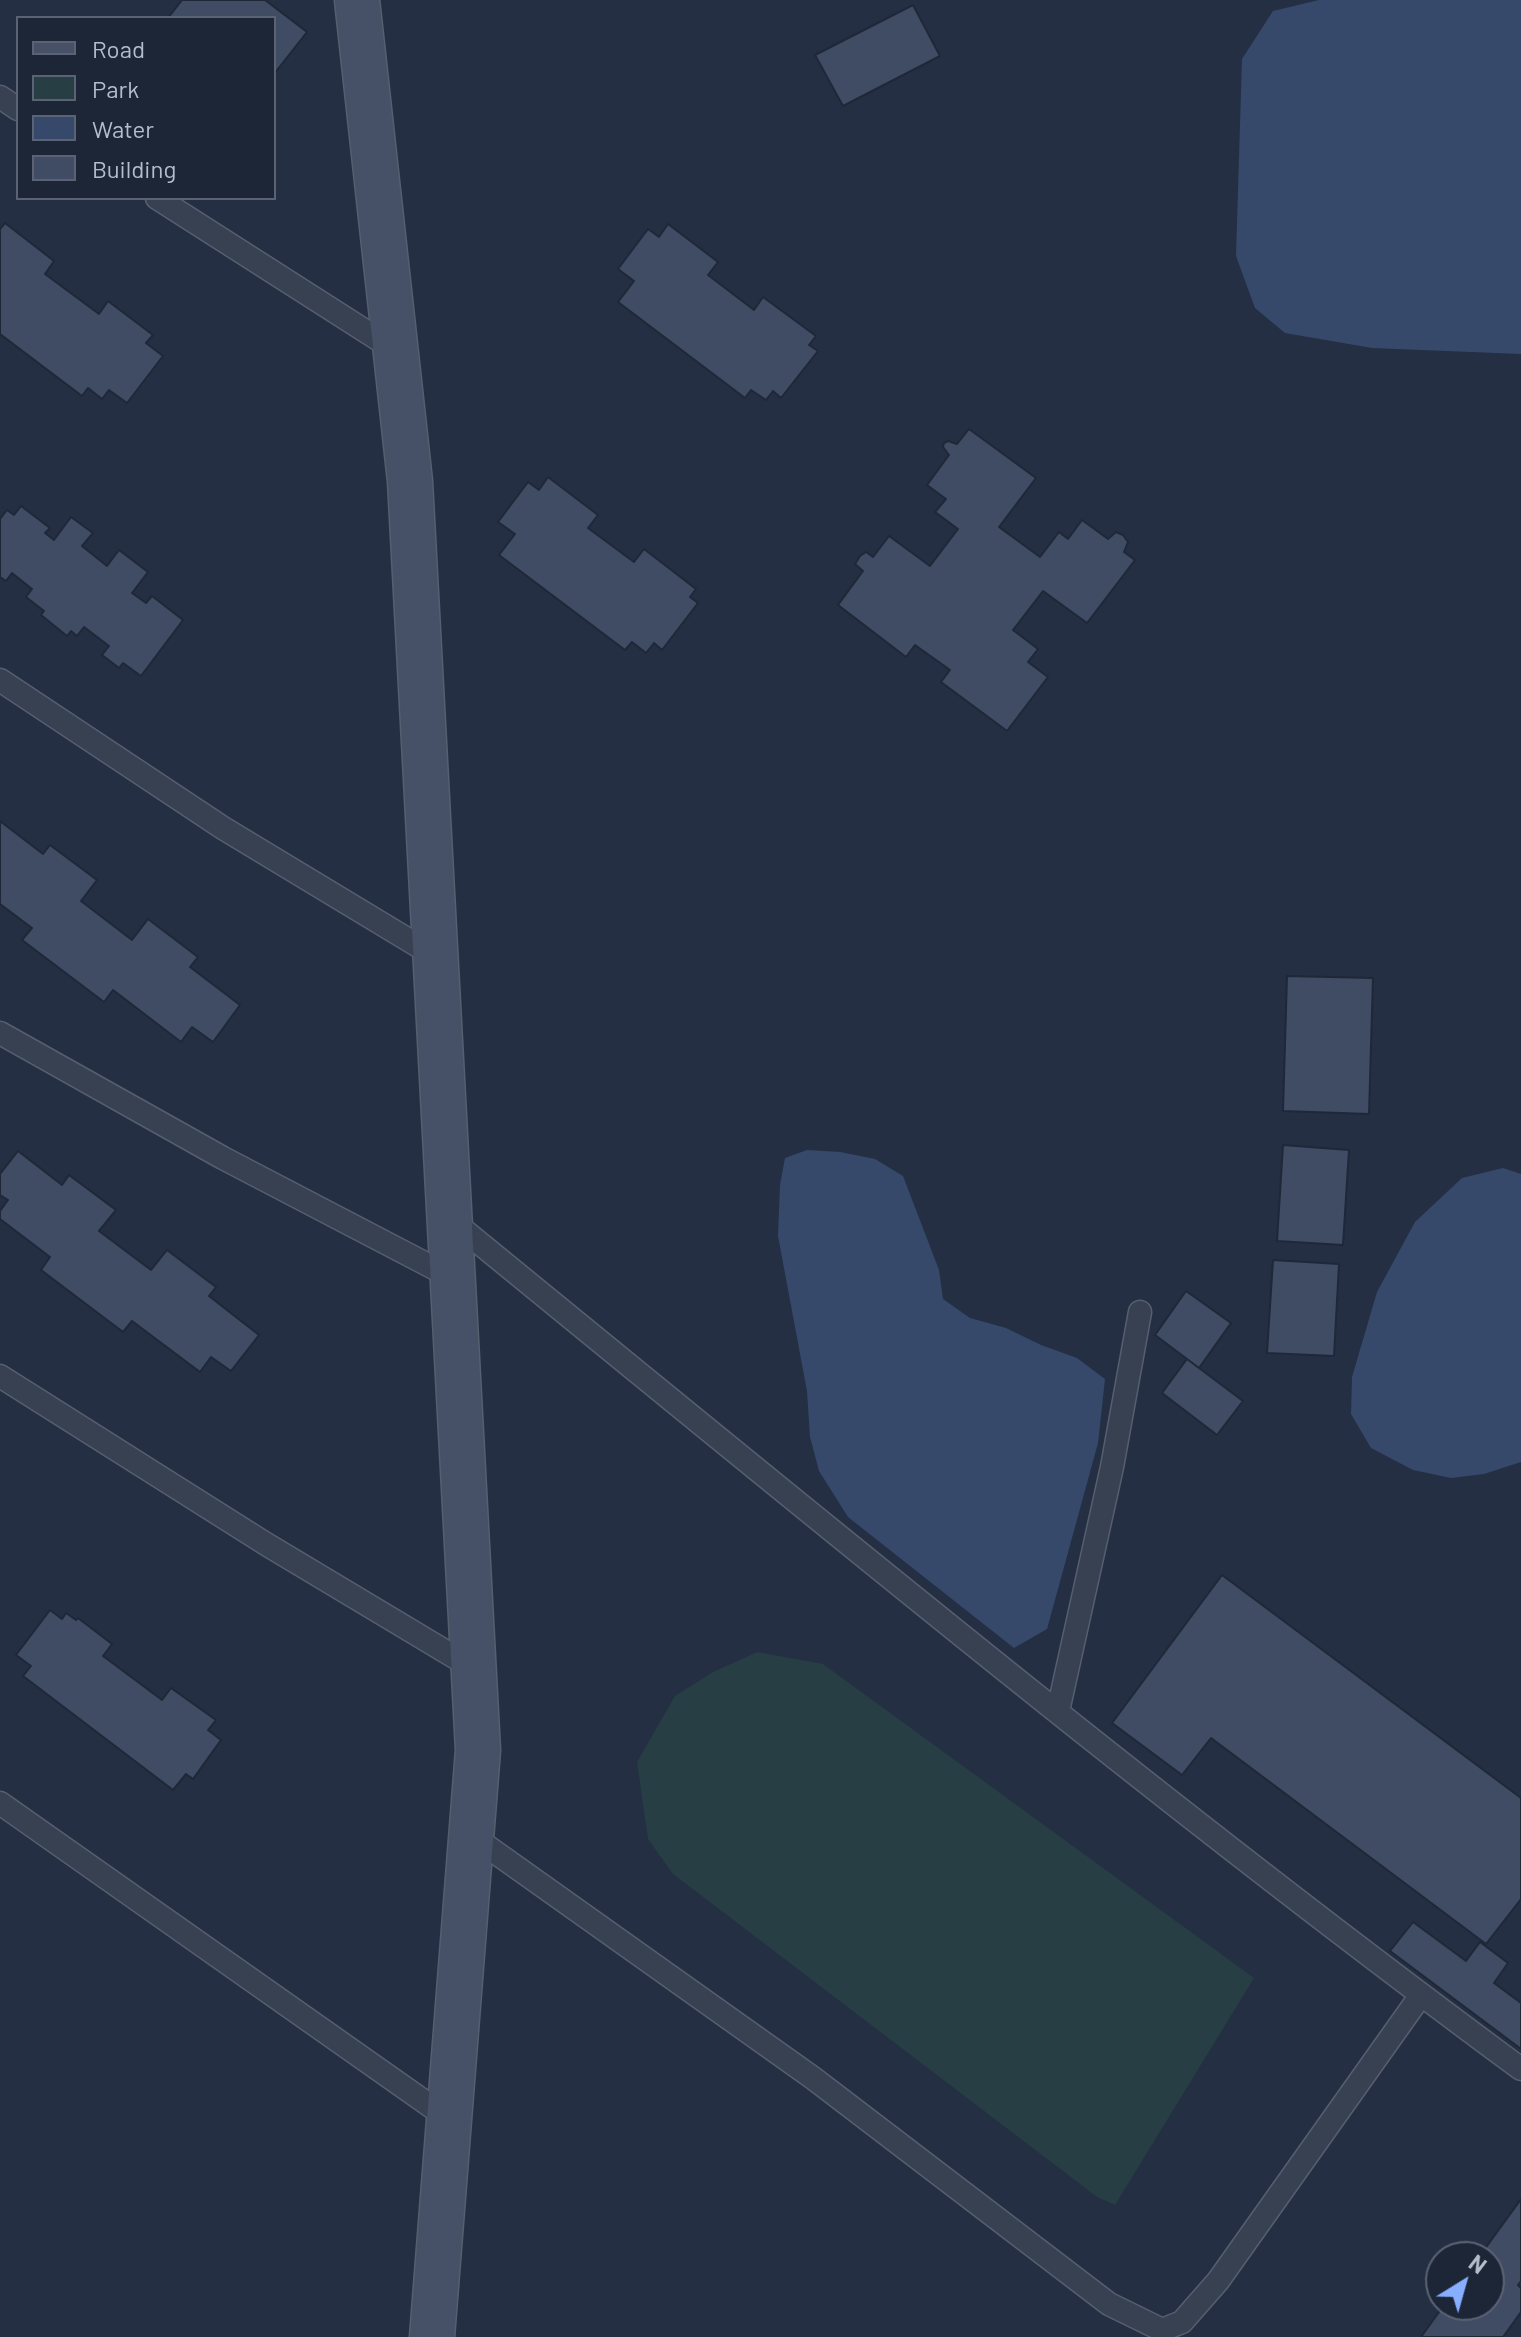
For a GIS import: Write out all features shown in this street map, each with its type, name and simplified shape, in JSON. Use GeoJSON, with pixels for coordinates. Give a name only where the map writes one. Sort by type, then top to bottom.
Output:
{"type":"FeatureCollection","features":[{"type":"Feature","properties":{"kind":"street"},"geometry":{"type":"LineString","coordinates":[[357,0],[410,481],[478,1750],[432,2337]]}},
{"type":"Feature","properties":{"kind":"lane"},"geometry":{"type":"LineString","coordinates":[[160,200],[396,351]]}},
{"type":"Feature","properties":{"kind":"lane"},"geometry":{"type":"LineString","coordinates":[[0,680],[223,828],[435,956]]}},
{"type":"Feature","properties":{"kind":"lane"},"geometry":{"type":"LineString","coordinates":[[0,1033],[223,1158],[453,1278]]}},
{"type":"Feature","properties":{"kind":"lane"},"geometry":{"type":"LineString","coordinates":[[450,1219],[907,1592],[1421,1995],[1521,2069]]}},
{"type":"Feature","properties":{"kind":"lane"},"geometry":{"type":"LineString","coordinates":[[1058,1711],[1112,1467],[1140,1312]]}},
{"type":"Feature","properties":{"kind":"lane"},"geometry":{"type":"LineString","coordinates":[[0,1376],[266,1544],[473,1668]]}},
{"type":"Feature","properties":{"kind":"lane"},"geometry":{"type":"LineString","coordinates":[[0,1803],[449,2119]]}},
{"type":"Feature","properties":{"kind":"lane"},"geometry":{"type":"LineString","coordinates":[[471,1835],[813,2078],[1109,2304],[1162,2330],[1182,2322],[1218,2281],[1421,1995]]}},
{"type":"Feature","properties":{"kind":"green space"},"geometry":{"type":"Polygon","coordinates":[[[757,1652],[823,1664],[1254,1978],[1115,2205],[1097,2197],[673,1874],[648,1839],[637,1762],[675,1696],[713,1672],[757,1652]]]}},
{"type":"Feature","properties":{"kind":"water"},"geometry":{"type":"Polygon","coordinates":[[[1319,0],[1521,0],[1521,354],[1372,348],[1285,333],[1255,308],[1236,256],[1242,59],[1273,11],[1319,0]]]}},
{"type":"Feature","properties":{"kind":"water"},"geometry":{"type":"Polygon","coordinates":[[[807,1150],[875,1159],[903,1176],[939,1270],[943,1299],[970,1318],[1006,1328],[1077,1358],[1105,1379],[1098,1443],[1047,1629],[1014,1648],[848,1517],[819,1471],[810,1437],[807,1391],[778,1236],[780,1185],[785,1158],[807,1150]]]}},
{"type":"Feature","properties":{"kind":"water"},"geometry":{"type":"Polygon","coordinates":[[[1503,1168],[1521,1174],[1521,1462],[1484,1474],[1451,1478],[1413,1470],[1371,1448],[1351,1414],[1352,1377],[1377,1292],[1415,1222],[1462,1178],[1503,1168]]]}},
{"type":"Feature","properties":{"kind":"building"},"geometry":{"type":"Polygon","coordinates":[[[182,0],[265,0],[307,32],[276,71],[276,16],[170,16],[182,0]]]}},
{"type":"Feature","properties":{"kind":"building"},"geometry":{"type":"Polygon","coordinates":[[[913,5],[940,56],[843,106],[815,55],[913,5]]]}},
{"type":"Feature","properties":{"kind":"building"},"geometry":{"type":"Polygon","coordinates":[[[5,223],[54,261],[45,274],[99,314],[108,301],[153,335],[146,343],[163,356],[127,403],[109,390],[102,399],[88,388],[82,396],[0,334],[0,229],[5,223]]]}},
{"type":"Feature","properties":{"kind":"building"},"geometry":{"type":"Polygon","coordinates":[[[668,224],[718,262],[708,275],[754,310],[763,297],[816,336],[809,345],[818,351],[781,398],[773,391],[766,400],[751,390],[745,398],[618,302],[634,281],[618,269],[648,229],[659,237],[668,224]]]}},
{"type":"Feature","properties":{"kind":"building"},"geometry":{"type":"Polygon","coordinates":[[[969,429],[1036,478],[999,527],[1040,557],[1059,532],[1068,539],[1082,520],[1108,539],[1116,532],[1123,535],[1128,542],[1124,552],[1135,560],[1087,623],[1043,591],[1013,630],[1038,649],[1028,662],[1048,677],[1007,731],[941,682],[950,670],[915,645],[906,657],[838,605],[863,571],[855,564],[860,556],[866,552],[873,557],[889,536],[930,566],[958,529],[935,512],[946,499],[927,485],[949,455],[943,447],[944,443],[957,444],[969,429]]]}},
{"type":"Feature","properties":{"kind":"building"},"geometry":{"type":"Polygon","coordinates":[[[548,477],[598,515],[588,528],[634,562],[644,549],[696,589],[690,597],[698,603],[662,650],[654,643],[646,653],[632,642],[625,650],[499,555],[515,534],[498,522],[528,482],[539,490],[548,477]]]}},
{"type":"Feature","properties":{"kind":"building"},"geometry":{"type":"Polygon","coordinates":[[[21,506],[50,528],[45,533],[54,540],[71,517],[93,533],[82,546],[107,566],[119,550],[148,572],[132,593],[146,603],[152,596],[183,620],[141,676],[123,663],[119,668],[102,655],[109,646],[84,627],[77,636],[71,631],[67,636],[41,615],[44,611],[26,597],[32,589],[12,573],[6,581],[0,577],[0,519],[7,510],[14,515],[21,506]]]}},
{"type":"Feature","properties":{"kind":"building"},"geometry":{"type":"Polygon","coordinates":[[[0,821],[43,854],[50,845],[97,880],[81,901],[132,940],[148,919],[198,957],[190,967],[240,1005],[213,1042],[192,1027],[181,1042],[113,990],[104,1002],[22,940],[32,928],[0,904],[0,821]]]}},
{"type":"Feature","properties":{"kind":"building"},"geometry":{"type":"Polygon","coordinates":[[[1287,976],[1373,978],[1369,1114],[1283,1111],[1287,976]]]}},
{"type":"Feature","properties":{"kind":"building"},"geometry":{"type":"Polygon","coordinates":[[[1283,1145],[1349,1150],[1343,1245],[1277,1241],[1283,1145]]]}},
{"type":"Feature","properties":{"kind":"building"},"geometry":{"type":"Polygon","coordinates":[[[18,1151],[62,1185],[69,1175],[116,1210],[99,1231],[151,1270],[167,1250],[216,1287],[209,1296],[259,1335],[231,1371],[211,1357],[200,1372],[132,1321],[123,1332],[41,1270],[50,1257],[0,1219],[0,1211],[8,1200],[0,1195],[0,1174],[18,1151]]]}},
{"type":"Feature","properties":{"kind":"building"},"geometry":{"type":"Polygon","coordinates":[[[1273,1260],[1339,1264],[1334,1356],[1267,1353],[1273,1260]]]}},
{"type":"Feature","properties":{"kind":"building"},"geometry":{"type":"Polygon","coordinates":[[[1186,1291],[1231,1323],[1199,1368],[1155,1335],[1186,1291]]]}},
{"type":"Feature","properties":{"kind":"building"},"geometry":{"type":"Polygon","coordinates":[[[1187,1359],[1243,1401],[1217,1435],[1162,1393],[1187,1359]]]}},
{"type":"Feature","properties":{"kind":"building"},"geometry":{"type":"Polygon","coordinates":[[[1222,1575],[1521,1798],[1521,1899],[1486,1944],[1211,1738],[1182,1775],[1112,1723],[1222,1575]]]}},
{"type":"Feature","properties":{"kind":"building"},"geometry":{"type":"Polygon","coordinates":[[[50,1610],[62,1619],[66,1613],[76,1620],[78,1618],[112,1644],[103,1656],[162,1700],[171,1688],[216,1720],[208,1730],[221,1740],[193,1779],[186,1774],[173,1790],[23,1676],[31,1666],[16,1655],[50,1610]]]}},
{"type":"Feature","properties":{"kind":"building"},"geometry":{"type":"Polygon","coordinates":[[[1413,1922],[1466,1961],[1480,1942],[1508,1963],[1494,1983],[1521,2003],[1521,2049],[1390,1951],[1413,1922]]]}},
{"type":"Feature","properties":{"kind":"building"},"geometry":{"type":"Polygon","coordinates":[[[1521,2199],[1521,2281],[1518,2285],[1521,2288],[1521,2312],[1503,2337],[1421,2337],[1432,2321],[1505,2321],[1505,2241],[1491,2241],[1521,2199]]]}}]}
